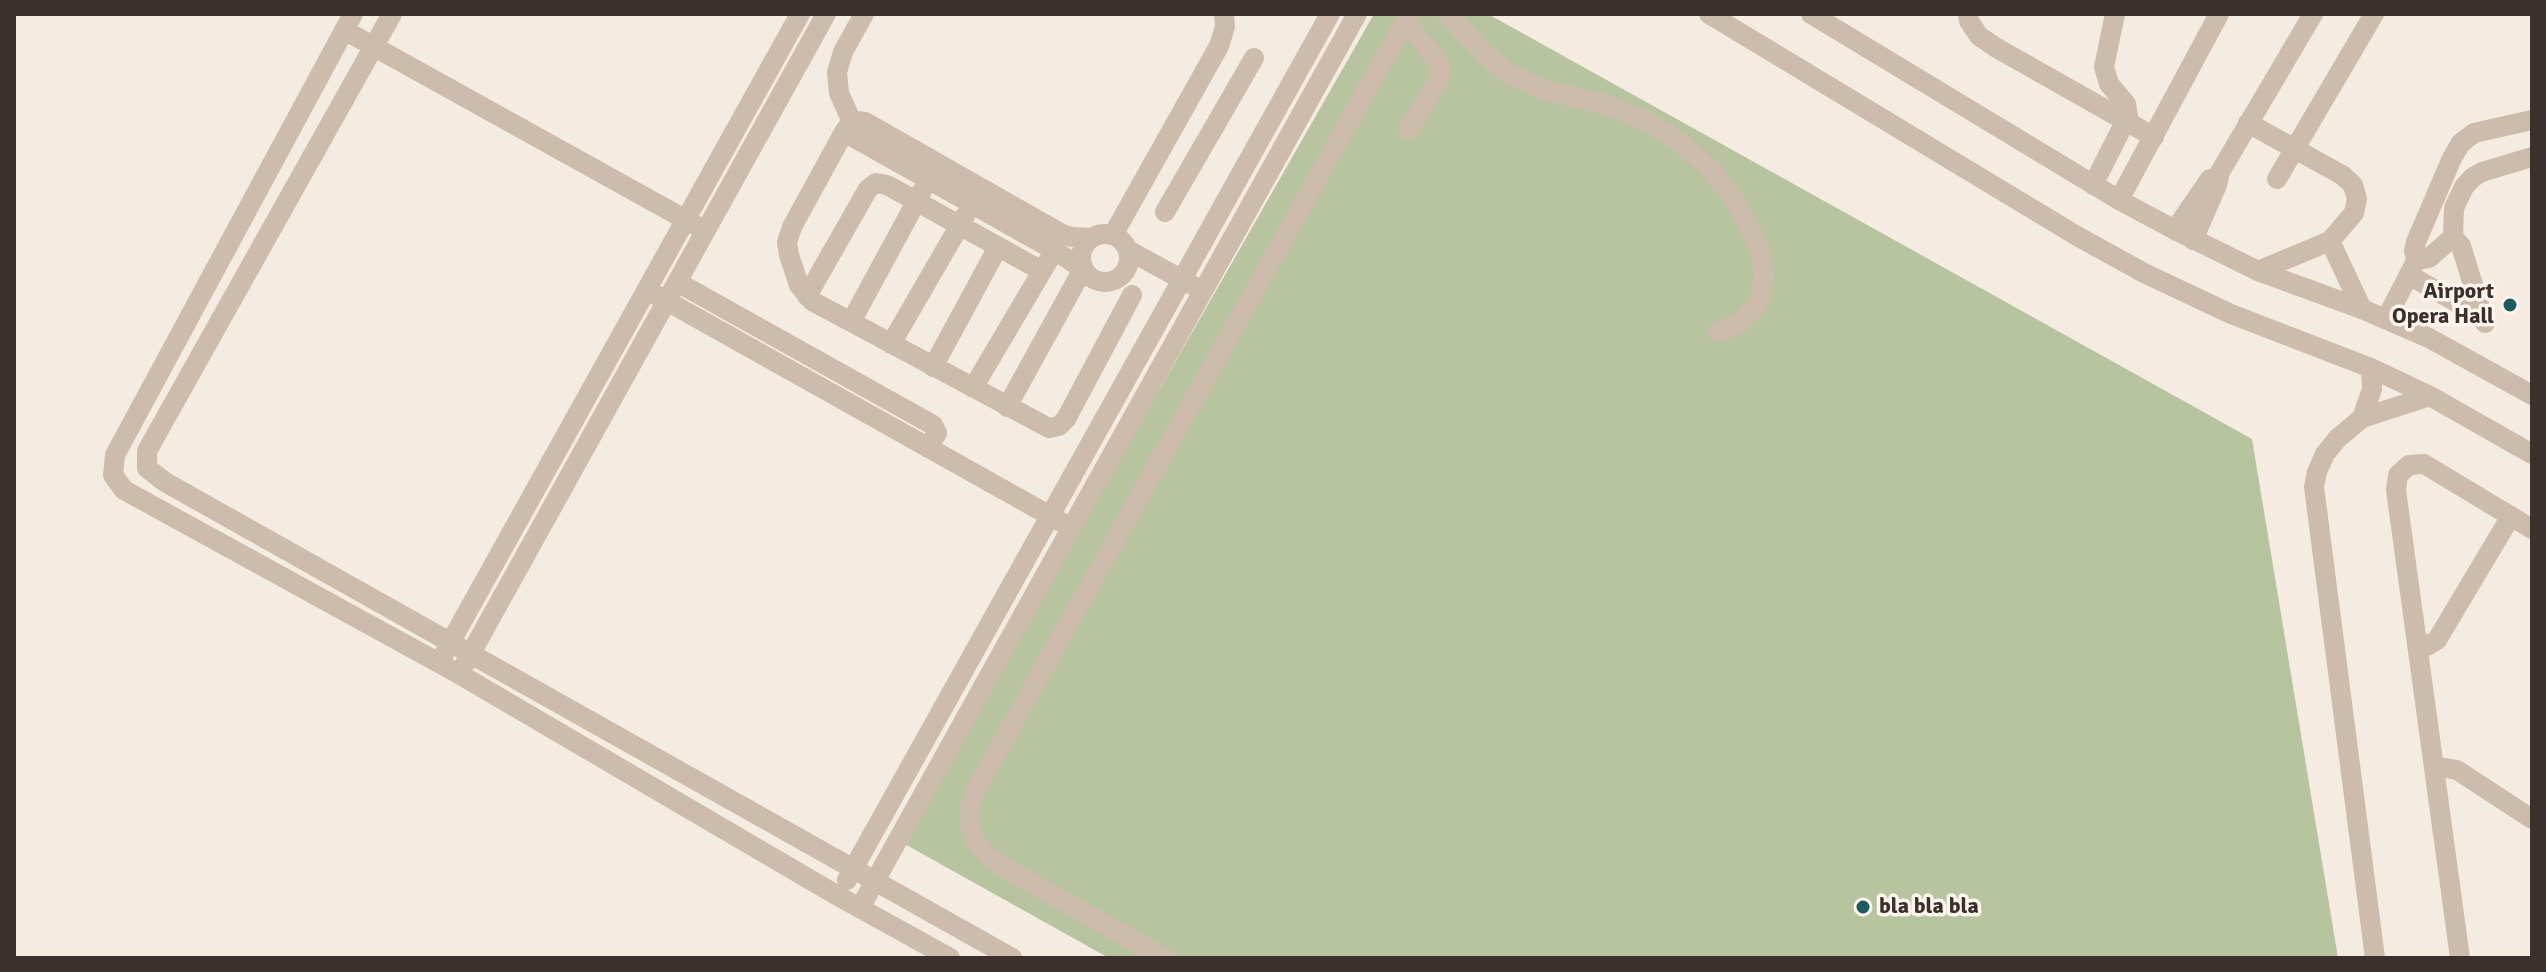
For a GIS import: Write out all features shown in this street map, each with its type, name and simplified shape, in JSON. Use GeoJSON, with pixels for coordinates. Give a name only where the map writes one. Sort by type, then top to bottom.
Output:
{"type":"FeatureCollection","features":[{"type":"Feature","properties":{"kind":"street"},"geometry":{"type":"LineString","coordinates":[[392,14],[147,451],[147,468],[165,482],[470,655],[1012,958]]}},
{"type":"Feature","properties":{"kind":"street"},"geometry":{"type":"LineString","coordinates":[[438,664],[800,14]]}},
{"type":"Feature","properties":{"kind":"street"},"geometry":{"type":"LineString","coordinates":[[459,674],[826,14]]}},
{"type":"Feature","properties":{"kind":"street"},"geometry":{"type":"LineString","coordinates":[[864,14],[843,52],[837,72],[848,127],[789,235],[789,255],[799,285],[807,296],[1044,427],[1054,428],[1063,423],[1132,295]]}},
{"type":"Feature","properties":{"kind":"street"},"geometry":{"type":"LineString","coordinates":[[1120,242],[1150,170],[1223,37],[1224,14]]}},
{"type":"Feature","properties":{"kind":"street"},"geometry":{"type":"LineString","coordinates":[[838,896],[1330,14]]}},
{"type":"Feature","properties":{"kind":"street"},"geometry":{"type":"LineString","coordinates":[[860,908],[1357,14]]}},
{"type":"Feature","properties":{"kind":"street"},"geometry":{"type":"LineString","coordinates":[[1447,14],[1484,53],[1512,76],[1545,90],[1606,105],[1646,121],[1681,143],[1718,178],[1734,199],[1752,233],[1761,253],[1764,276],[1755,308],[1738,324],[1718,332]]}},
{"type":"Feature","properties":{"kind":"street"},"geometry":{"type":"LineString","coordinates":[[1709,14],[2121,261],[2231,314],[2371,368],[2430,396],[2532,454]]}},
{"type":"Feature","properties":{"kind":"street"},"geometry":{"type":"LineString","coordinates":[[1811,14],[2093,185],[2184,235],[2258,271],[2362,309],[2429,338],[2532,395]]}},
{"type":"Feature","properties":{"kind":"street"},"geometry":{"type":"LineString","coordinates":[[1968,14],[1979,36],[1995,47],[2154,137]]}},
{"type":"Feature","properties":{"kind":"street"},"geometry":{"type":"LineString","coordinates":[[2093,185],[2129,110],[2109,84],[2104,67],[2115,14]]}},
{"type":"Feature","properties":{"kind":"street"},"geometry":{"type":"LineString","coordinates":[[2119,200],[2219,14]]}},
{"type":"Feature","properties":{"kind":"street"},"geometry":{"type":"LineString","coordinates":[[2184,235],[2217,185],[2220,172],[2313,14]]}},
{"type":"Feature","properties":{"kind":"street"},"geometry":{"type":"LineString","coordinates":[[2277,179],[2374,14]]}},
{"type":"Feature","properties":{"kind":"street"},"geometry":{"type":"LineString","coordinates":[[1164,958],[995,862],[975,841],[970,824],[970,807],[976,789],[1407,18],[1440,68],[1438,82],[1408,129]]}},
{"type":"Feature","properties":{"kind":"street"},"geometry":{"type":"LineString","coordinates":[[706,230],[373,47],[349,22],[115,455],[113,475],[124,490],[459,674],[838,896],[950,958]]}},
{"type":"Feature","properties":{"kind":"street"},"geometry":{"type":"LineString","coordinates":[[1165,212],[1254,58]]}},
{"type":"Feature","properties":{"kind":"street"},"geometry":{"type":"LineString","coordinates":[[1202,76],[1234,93]]}},
{"type":"Feature","properties":{"kind":"street"},"geometry":{"type":"LineString","coordinates":[[2386,319],[2413,268],[2414,247],[2456,150],[2474,133],[2532,120]]}},
{"type":"Feature","properties":{"kind":"street"},"geometry":{"type":"LineString","coordinates":[[848,127],[865,122],[933,171],[972,204],[1054,250],[1094,280],[1109,282],[1185,323]]}},
{"type":"Feature","properties":{"kind":"street"},"geometry":{"type":"LineString","coordinates":[[2248,123],[2342,175],[2356,192],[2354,213],[2330,241],[2258,271]]}},
{"type":"Feature","properties":{"kind":"street"},"geometry":{"type":"LineString","coordinates":[[2485,323],[2461,246],[2453,237],[2454,208],[2464,187],[2482,172],[2532,157]]}},
{"type":"Feature","properties":{"kind":"street"},"geometry":{"type":"LineString","coordinates":[[1150,170],[1180,186]]}},
{"type":"Feature","properties":{"kind":"street"},"geometry":{"type":"LineString","coordinates":[[851,322],[933,171]]}},
{"type":"Feature","properties":{"kind":"street"},"geometry":{"type":"LineString","coordinates":[[933,171],[1062,234],[1091,238]]}},
{"type":"Feature","properties":{"kind":"street"},"geometry":{"type":"LineString","coordinates":[[2444,177],[2464,187]]}},
{"type":"Feature","properties":{"kind":"street"},"geometry":{"type":"LineString","coordinates":[[807,296],[872,185],[881,183],[1042,271]]}},
{"type":"Feature","properties":{"kind":"street"},"geometry":{"type":"LineString","coordinates":[[891,344],[972,204]]}},
{"type":"Feature","properties":{"kind":"street"},"geometry":{"type":"LineString","coordinates":[[1007,407],[1083,269],[1080,255],[1091,238],[1102,234],[1120,242],[1203,290]]}},
{"type":"Feature","properties":{"kind":"street"},"geometry":{"type":"LineString","coordinates":[[2413,268],[2453,237]]}},
{"type":"Feature","properties":{"kind":"street"},"geometry":{"type":"LineString","coordinates":[[2330,241],[2362,309]]}},
{"type":"Feature","properties":{"kind":"street"},"geometry":{"type":"LineString","coordinates":[[1109,282],[1123,274],[1129,258],[1120,242]]}},
{"type":"Feature","properties":{"kind":"street"},"geometry":{"type":"LineString","coordinates":[[933,367],[998,247]]}},
{"type":"Feature","properties":{"kind":"street"},"geometry":{"type":"LineString","coordinates":[[973,388],[1054,250]]}},
{"type":"Feature","properties":{"kind":"street"},"geometry":{"type":"LineString","coordinates":[[2413,268],[2458,303],[2478,300]]}},
{"type":"Feature","properties":{"kind":"street"},"geometry":{"type":"LineString","coordinates":[[677,282],[933,425],[937,433],[928,448]]}},
{"type":"Feature","properties":{"kind":"street"},"geometry":{"type":"LineString","coordinates":[[646,290],[1071,528]]}},
{"type":"Feature","properties":{"kind":"street"},"geometry":{"type":"LineString","coordinates":[[2362,418],[2372,389],[2371,368]]}},
{"type":"Feature","properties":{"kind":"street"},"geometry":{"type":"LineString","coordinates":[[2375,958],[2314,487],[2325,454],[2362,418],[2430,396]]}},
{"type":"Feature","properties":{"kind":"street"},"geometry":{"type":"LineString","coordinates":[[2460,958],[2396,490],[2398,475],[2409,465],[2424,464],[2532,529]]}},
{"type":"Feature","properties":{"kind":"street"},"geometry":{"type":"LineString","coordinates":[[2417,646],[2427,646],[2437,640],[2511,516]]}},
{"type":"Feature","properties":{"kind":"street"},"geometry":{"type":"LineString","coordinates":[[2434,766],[2457,770],[2532,819]]}},
{"type":"Feature","properties":{"kind":"green space"},"geometry":{"type":"Polygon","coordinates":[[[1374,14],[1488,14],[2252,439],[2338,958],[1109,958],[901,842],[1374,14]]]}},
{"type":"Feature","properties":{"kind":"place","name":"Airport Opera Hall"},"geometry":{"type":"Point","coordinates":[2510,305]}},
{"type":"Feature","properties":{"kind":"place","name":"bla bla bla"},"geometry":{"type":"Point","coordinates":[1863,907]}}]}
